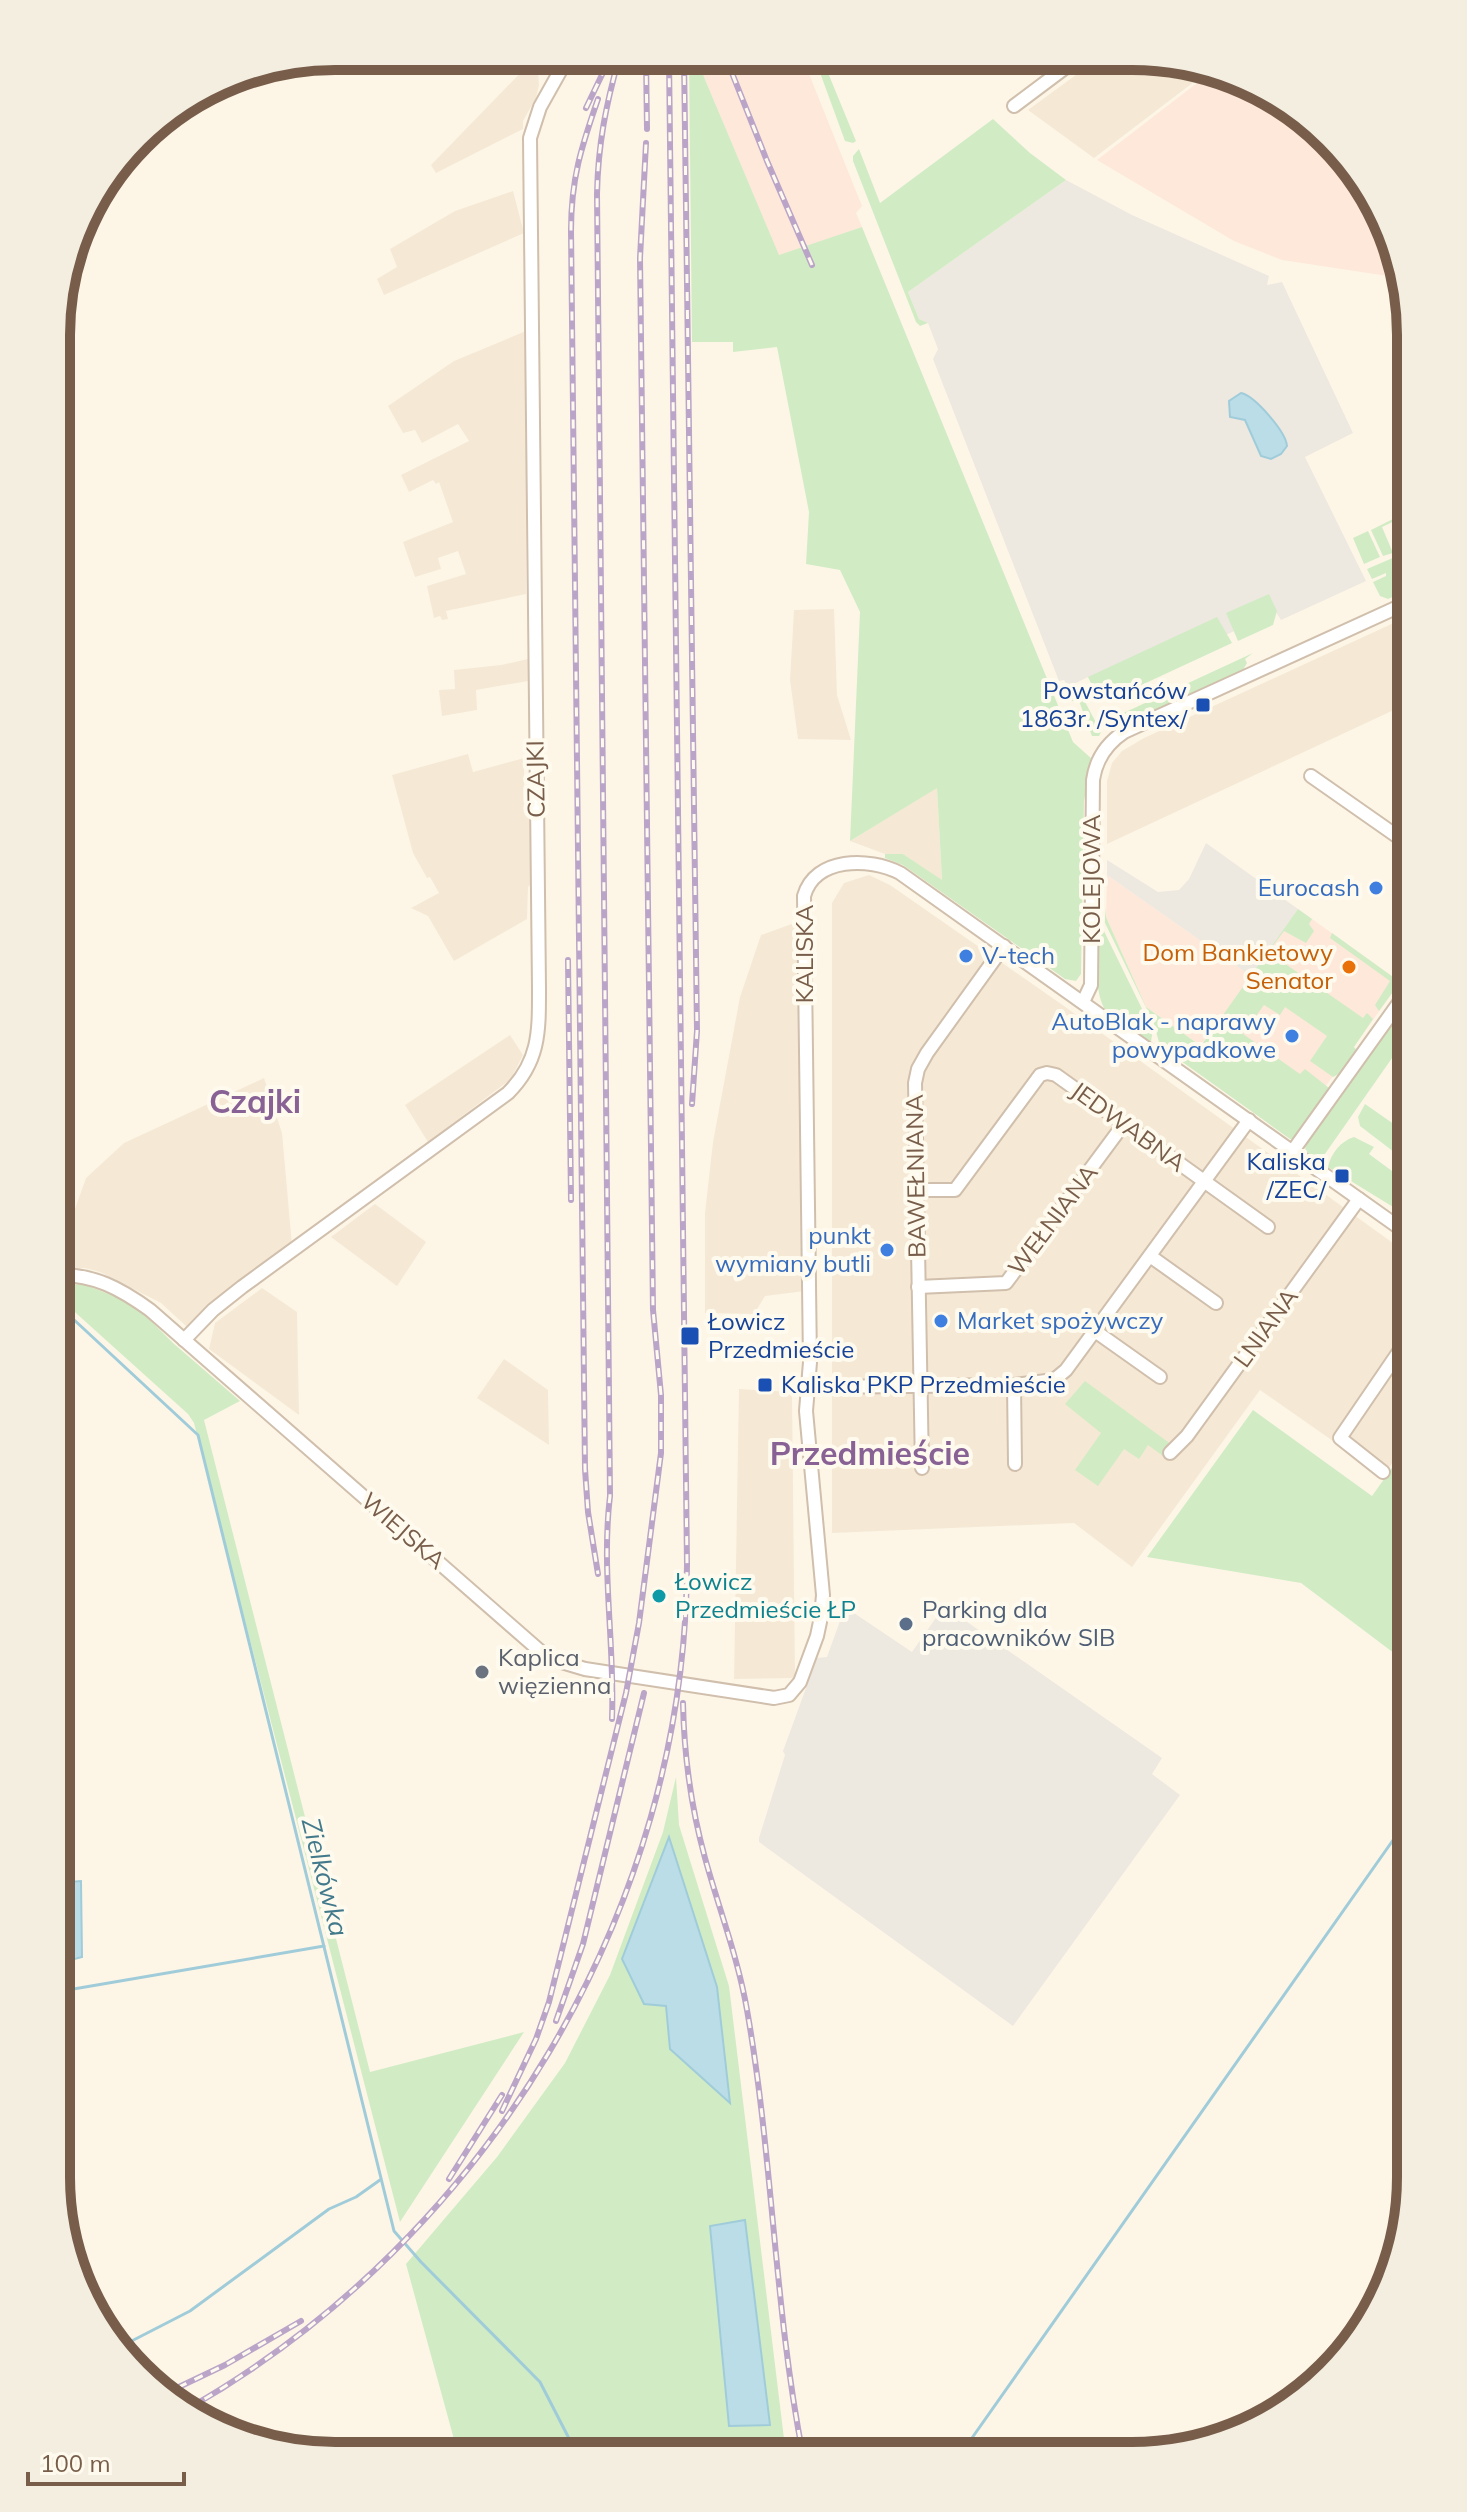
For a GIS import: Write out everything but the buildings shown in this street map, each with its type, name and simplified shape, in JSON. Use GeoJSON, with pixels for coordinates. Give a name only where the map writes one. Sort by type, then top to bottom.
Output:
{"type":"FeatureCollection","features":[{"type":"Feature","properties":{"kind":"street","name":"CZAJKI"},"geometry":{"type":"LineString","coordinates":[[184,1340],[213,1310],[242,1287],[508,1093],[526,1074],[536,1049],[539,988],[530,138],[540,107],[561,70]]}},
{"type":"Feature","properties":{"kind":"street"},"geometry":{"type":"LineString","coordinates":[[1014,106],[1062,70]]}},
{"type":"Feature","properties":{"kind":"street","name":"KOLEJOWA"},"geometry":{"type":"LineString","coordinates":[[1083,1002],[1091,985],[1093,780],[1108,744],[1124,732],[1397,607]]}},
{"type":"Feature","properties":{"kind":"street"},"geometry":{"type":"LineString","coordinates":[[1311,776],[1397,836]]}},
{"type":"Feature","properties":{"kind":"street","name":"KALISKA"},"geometry":{"type":"LineString","coordinates":[[789,1695],[800,1682],[814,1644],[823,1595],[807,1420],[810,1362],[804,930],[806,888],[813,877],[827,868],[857,864],[887,867],[903,875],[1397,1226]]}},
{"type":"Feature","properties":{"kind":"street","name":"BAWEŁNIANA"},"geometry":{"type":"LineString","coordinates":[[922,1468],[915,1083],[918,1069],[1004,946]]}},
{"type":"Feature","properties":{"kind":"street"},"geometry":{"type":"LineString","coordinates":[[1292,1152],[1397,1006]]}},
{"type":"Feature","properties":{"kind":"street","name":"JEDWABNA"},"geometry":{"type":"LineString","coordinates":[[916,1190],[955,1190],[1040,1075],[1047,1073],[1056,1075],[1268,1227]]}},
{"type":"Feature","properties":{"kind":"street"},"geometry":{"type":"LineString","coordinates":[[808,1387],[1014,1385],[1041,1383],[1058,1377],[1249,1120]]}},
{"type":"Feature","properties":{"kind":"street","name":"WEŁNIANA"},"geometry":{"type":"LineString","coordinates":[[918,1287],[1006,1283],[1123,1125]]}},
{"type":"Feature","properties":{"kind":"street","name":"LNIANA"},"geometry":{"type":"LineString","coordinates":[[1170,1453],[1187,1436],[1359,1199]]}},
{"type":"Feature","properties":{"kind":"street"},"geometry":{"type":"LineString","coordinates":[[1150,1256],[1216,1303]]}},
{"type":"Feature","properties":{"kind":"street","name":"WIEJSKA"},"geometry":{"type":"LineString","coordinates":[[70,1276],[93,1278],[116,1288],[150,1310],[548,1658],[585,1669],[684,1685],[774,1698],[789,1695]]}},
{"type":"Feature","properties":{"kind":"street"},"geometry":{"type":"LineString","coordinates":[[1095,1331],[1160,1377]]}},
{"type":"Feature","properties":{"kind":"street"},"geometry":{"type":"LineString","coordinates":[[1383,1472],[1340,1438],[1396,1355]]}},
{"type":"Feature","properties":{"kind":"street"},"geometry":{"type":"LineString","coordinates":[[1014,1385],[1015,1464]]}},
{"type":"Feature","properties":{"kind":"shaded area"},"geometry":{"type":"Polygon","coordinates":[[[523,70],[538,70],[536,98],[523,121],[523,129],[436,173],[431,165],[523,70]]]}},
{"type":"Feature","properties":{"kind":"shaded area"},"geometry":{"type":"Polygon","coordinates":[[[703,70],[807,70],[862,206],[856,213],[862,227],[779,256],[703,70]]]}},
{"type":"Feature","properties":{"kind":"shaded area"},"geometry":{"type":"Polygon","coordinates":[[[1083,70],[1166,72],[1198,79],[1094,158],[1028,110],[1083,70]]]}},
{"type":"Feature","properties":{"kind":"shaded area"},"geometry":{"type":"Polygon","coordinates":[[[1202,80],[1233,90],[1293,125],[1342,174],[1377,234],[1390,276],[1282,260],[1234,241],[1097,160],[1202,80]]]}},
{"type":"Feature","properties":{"kind":"shaded area"},"geometry":{"type":"Polygon","coordinates":[[[1066,180],[1132,215],[1269,276],[1267,285],[1282,282],[1353,433],[1305,457],[1366,581],[1281,620],[1276,612],[1097,694],[1088,677],[1068,687],[1064,680],[1059,681],[933,359],[938,349],[928,323],[919,319],[908,292],[1066,180]]]}},
{"type":"Feature","properties":{"kind":"shaded area"},"geometry":{"type":"Polygon","coordinates":[[[513,191],[524,233],[384,295],[377,279],[397,267],[390,249],[455,211],[513,191]]]}},
{"type":"Feature","properties":{"kind":"shaded area"},"geometry":{"type":"Polygon","coordinates":[[[526,331],[526,594],[446,611],[448,619],[442,620],[440,616],[434,618],[427,586],[466,574],[458,551],[438,558],[441,569],[415,577],[403,542],[453,522],[439,482],[436,484],[433,480],[409,492],[401,475],[469,441],[458,424],[422,443],[415,430],[403,433],[388,406],[454,361],[526,331]]]}},
{"type":"Feature","properties":{"kind":"shaded area"},"geometry":{"type":"Polygon","coordinates":[[[834,609],[837,695],[851,740],[798,739],[790,680],[794,610],[834,609]]]}},
{"type":"Feature","properties":{"kind":"shaded area"},"geometry":{"type":"Polygon","coordinates":[[[1397,622],[1397,709],[1107,844],[1107,781],[1112,763],[1122,751],[1397,622]]]}},
{"type":"Feature","properties":{"kind":"shaded area"},"geometry":{"type":"Polygon","coordinates":[[[528,659],[528,681],[476,690],[477,710],[442,716],[439,690],[455,689],[454,670],[528,659]]]}},
{"type":"Feature","properties":{"kind":"shaded area"},"geometry":{"type":"Polygon","coordinates":[[[468,754],[473,772],[524,758],[524,796],[530,793],[532,883],[528,887],[527,919],[454,961],[428,916],[411,908],[439,893],[413,853],[392,775],[468,754]]]}},
{"type":"Feature","properties":{"kind":"shaded area"},"geometry":{"type":"Polygon","coordinates":[[[937,787],[942,881],[903,854],[885,854],[850,841],[937,787]]]}},
{"type":"Feature","properties":{"kind":"shaded area"},"geometry":{"type":"Polygon","coordinates":[[[1206,843],[1298,909],[1251,976],[1107,875],[1107,860],[1158,892],[1179,890],[1189,879],[1206,843]]]}},
{"type":"Feature","properties":{"kind":"shaded area"},"geometry":{"type":"Polygon","coordinates":[[[869,875],[890,885],[1397,1246],[1396,1457],[1383,1476],[1260,1390],[1132,1567],[1074,1523],[832,1533],[832,903],[844,883],[869,875]]]}},
{"type":"Feature","properties":{"kind":"shaded area"},"geometry":{"type":"Polygon","coordinates":[[[1107,875],[1251,976],[1298,909],[1397,980],[1397,987],[1303,1118],[1146,1007],[1106,917],[1107,875]]]}},
{"type":"Feature","properties":{"kind":"shaded area"},"geometry":{"type":"Polygon","coordinates":[[[800,921],[805,1291],[765,1296],[754,1314],[705,1313],[705,1213],[713,1142],[740,997],[761,935],[800,921]]]}},
{"type":"Feature","properties":{"kind":"shaded area"},"geometry":{"type":"Polygon","coordinates":[[[510,1035],[523,1055],[511,1079],[428,1142],[405,1105],[510,1035]]]}},
{"type":"Feature","properties":{"kind":"shaded area"},"geometry":{"type":"Polygon","coordinates":[[[264,1078],[282,1133],[292,1245],[187,1327],[161,1303],[100,1272],[70,1268],[70,1223],[86,1178],[124,1143],[264,1078]]]}},
{"type":"Feature","properties":{"kind":"shaded area"},"geometry":{"type":"Polygon","coordinates":[[[375,1204],[426,1242],[397,1286],[331,1237],[375,1204]]]}},
{"type":"Feature","properties":{"kind":"shaded area"},"geometry":{"type":"Polygon","coordinates":[[[262,1288],[297,1312],[299,1415],[209,1349],[215,1323],[262,1288]]]}},
{"type":"Feature","properties":{"kind":"shaded area"},"geometry":{"type":"Polygon","coordinates":[[[504,1359],[548,1390],[549,1445],[477,1398],[504,1359]]]}},
{"type":"Feature","properties":{"kind":"shaded area"},"geometry":{"type":"Polygon","coordinates":[[[739,1389],[792,1392],[795,1678],[734,1679],[739,1389]]]}},
{"type":"Feature","properties":{"kind":"shaded area"},"geometry":{"type":"Polygon","coordinates":[[[845,1607],[912,1652],[940,1612],[950,1610],[1162,1758],[1152,1774],[1180,1795],[1013,2026],[759,1842],[785,1755],[783,1751],[817,1658],[827,1657],[845,1607]]]}},
{"type":"Feature","properties":{"kind":"green space"},"geometry":{"type":"Polygon","coordinates":[[[689,70],[703,70],[779,255],[862,227],[1073,742],[1092,759],[1084,801],[1081,974],[1076,981],[1065,979],[903,865],[885,858],[885,854],[903,854],[942,880],[937,788],[850,841],[860,612],[840,570],[806,564],[809,512],[777,347],[733,352],[733,342],[692,342],[689,70]]]}},
{"type":"Feature","properties":{"kind":"green space"},"geometry":{"type":"Polygon","coordinates":[[[819,70],[827,70],[856,141],[845,141],[819,70]]]}},
{"type":"Feature","properties":{"kind":"green space"},"geometry":{"type":"Polygon","coordinates":[[[993,119],[1066,180],[908,292],[919,319],[928,323],[920,326],[853,156],[859,149],[880,203],[993,119]]]}},
{"type":"Feature","properties":{"kind":"green space"},"geometry":{"type":"Polygon","coordinates":[[[1397,517],[1397,520],[1382,527],[1393,553],[1383,556],[1371,530],[1397,517]]]}},
{"type":"Feature","properties":{"kind":"green space"},"geometry":{"type":"Polygon","coordinates":[[[1368,531],[1380,557],[1364,564],[1353,538],[1368,531]]]}},
{"type":"Feature","properties":{"kind":"green space"},"geometry":{"type":"Polygon","coordinates":[[[1395,557],[1397,595],[1388,599],[1380,596],[1373,582],[1386,576],[1386,573],[1372,579],[1367,569],[1395,557]]]}},
{"type":"Feature","properties":{"kind":"green space"},"geometry":{"type":"Polygon","coordinates":[[[1269,594],[1277,611],[1273,625],[1238,641],[1226,613],[1269,594]]]}},
{"type":"Feature","properties":{"kind":"green space"},"geometry":{"type":"Polygon","coordinates":[[[1217,617],[1232,643],[1107,701],[1098,697],[1088,677],[1217,617]]]}},
{"type":"Feature","properties":{"kind":"green space"},"geometry":{"type":"Polygon","coordinates":[[[1253,653],[1245,659],[1247,663],[1243,670],[1122,725],[1117,724],[1117,716],[1253,653]]]}},
{"type":"Feature","properties":{"kind":"green space"},"geometry":{"type":"Polygon","coordinates":[[[1075,683],[1101,732],[1099,736],[1092,736],[1079,701],[1072,701],[1068,687],[1075,683]]]}},
{"type":"Feature","properties":{"kind":"green space"},"geometry":{"type":"Polygon","coordinates":[[[1105,908],[1106,917],[1146,1007],[1201,1046],[1298,909],[1312,919],[1309,924],[1314,931],[1306,943],[1284,931],[1272,947],[1277,951],[1274,956],[1363,1018],[1367,1013],[1373,1019],[1354,1047],[1358,1052],[1343,1072],[1333,1077],[1310,1061],[1327,1036],[1285,1007],[1280,1015],[1264,1005],[1243,1034],[1300,1074],[1305,1069],[1329,1088],[1329,1093],[1295,1139],[1290,1139],[1160,1046],[1154,1024],[1105,923],[1105,908]]]}},
{"type":"Feature","properties":{"kind":"green space"},"geometry":{"type":"Polygon","coordinates":[[[1101,916],[1101,925],[1149,1023],[1151,1042],[1123,1025],[1103,1005],[1097,981],[1098,918],[1101,916]]]}},
{"type":"Feature","properties":{"kind":"green space"},"geometry":{"type":"Polygon","coordinates":[[[1332,933],[1397,980],[1397,987],[1379,1011],[1375,1005],[1390,981],[1330,938],[1332,933]]]}},
{"type":"Feature","properties":{"kind":"green space"},"geometry":{"type":"Polygon","coordinates":[[[1397,1014],[1397,1052],[1320,1161],[1305,1151],[1306,1142],[1397,1014]]]}},
{"type":"Feature","properties":{"kind":"green space"},"geometry":{"type":"Polygon","coordinates":[[[1365,1104],[1397,1126],[1397,1154],[1360,1126],[1358,1117],[1365,1104]]]}},
{"type":"Feature","properties":{"kind":"green space"},"geometry":{"type":"Polygon","coordinates":[[[1354,1137],[1374,1147],[1369,1154],[1397,1174],[1397,1209],[1328,1167],[1337,1148],[1354,1137]]]}},
{"type":"Feature","properties":{"kind":"green space"},"geometry":{"type":"Polygon","coordinates":[[[70,1284],[83,1284],[140,1310],[240,1401],[204,1420],[370,2072],[524,2032],[400,2222],[194,1423],[188,1414],[70,1308],[70,1284]]]}},
{"type":"Feature","properties":{"kind":"green space"},"geometry":{"type":"Polygon","coordinates":[[[1085,1381],[1172,1445],[1163,1456],[1148,1445],[1139,1459],[1124,1449],[1098,1486],[1075,1470],[1101,1433],[1065,1404],[1085,1381]]]}},
{"type":"Feature","properties":{"kind":"green space"},"geometry":{"type":"Polygon","coordinates":[[[1253,1410],[1372,1496],[1396,1462],[1396,1655],[1301,1583],[1147,1557],[1253,1410]]]}},
{"type":"Feature","properties":{"kind":"green space"},"geometry":{"type":"Polygon","coordinates":[[[676,1777],[679,1825],[729,1986],[784,2442],[455,2442],[406,2264],[497,2157],[565,2063],[610,1975],[663,1832],[676,1777]],[[666,2006],[670,2049],[729,2102],[666,2006]]]}},
{"type":"Feature","properties":{"kind":"water"},"geometry":{"type":"Polygon","coordinates":[[[1241,393],[1261,407],[1276,424],[1287,446],[1281,454],[1271,459],[1261,456],[1245,420],[1230,417],[1229,401],[1241,393]]]}},
{"type":"Feature","properties":{"kind":"water"},"geometry":{"type":"Polygon","coordinates":[[[669,1837],[717,1987],[730,2103],[670,2049],[666,2006],[644,2004],[622,1959],[669,1837]]]}},
{"type":"Feature","properties":{"kind":"water"},"geometry":{"type":"Polygon","coordinates":[[[81,1881],[82,1957],[70,1960],[70,1882],[81,1881]]]}},
{"type":"Feature","properties":{"kind":"water"},"geometry":{"type":"Polygon","coordinates":[[[745,2220],[770,2425],[729,2426],[710,2226],[745,2220]]]}},
{"type":"Feature","properties":{"kind":"waterway","name":"Zielkówka"},"geometry":{"type":"LineString","coordinates":[[70,1316],[198,1435],[394,2231],[540,2382],[571,2442]]}},
{"type":"Feature","properties":{"kind":"waterway"},"geometry":{"type":"LineString","coordinates":[[969,2442],[1396,1836]]}},
{"type":"Feature","properties":{"kind":"waterway"},"geometry":{"type":"LineString","coordinates":[[70,1990],[324,1946]]}},
{"type":"Feature","properties":{"kind":"waterway"},"geometry":{"type":"LineString","coordinates":[[129,2342],[190,2311],[329,2209],[356,2197],[380,2180]]}},
{"type":"Feature","properties":{"kind":"railway"},"geometry":{"type":"LineString","coordinates":[[586,108],[604,70]]}},
{"type":"Feature","properties":{"kind":"railway"},"geometry":{"type":"LineString","coordinates":[[612,1719],[607,1580],[610,1496],[597,194],[604,125],[616,70]]}},
{"type":"Feature","properties":{"kind":"railway"},"geometry":{"type":"LineString","coordinates":[[646,70],[647,129]]}},
{"type":"Feature","properties":{"kind":"railway"},"geometry":{"type":"LineString","coordinates":[[197,2402],[296,2337],[392,2253],[477,2157],[549,2052],[608,1938],[651,1818],[678,1692],[687,1564],[669,70]]}},
{"type":"Feature","properties":{"kind":"railway"},"geometry":{"type":"LineString","coordinates":[[684,70],[697,1031],[692,1104]]}},
{"type":"Feature","properties":{"kind":"railway"},"geometry":{"type":"LineString","coordinates":[[731,70],[812,265]]}},
{"type":"Feature","properties":{"kind":"railway"},"geometry":{"type":"LineString","coordinates":[[598,99],[578,164],[571,231],[585,1469],[598,1574]]}},
{"type":"Feature","properties":{"kind":"railway"},"geometry":{"type":"LineString","coordinates":[[502,2111],[536,2039],[549,2002],[626,1693],[639,1623],[661,1453],[661,1395],[653,1310],[640,258],[646,143]]}},
{"type":"Feature","properties":{"kind":"railway"},"geometry":{"type":"LineString","coordinates":[[568,960],[571,1200]]}},
{"type":"Feature","properties":{"kind":"railway"},"geometry":{"type":"LineString","coordinates":[[556,2021],[583,1944],[644,1693]]}},
{"type":"Feature","properties":{"kind":"railway"},"geometry":{"type":"LineString","coordinates":[[683,1703],[687,1761],[696,1820],[739,1971],[756,2065],[786,2344],[801,2442]]}},
{"type":"Feature","properties":{"kind":"railway"},"geometry":{"type":"LineString","coordinates":[[449,2179],[502,2095]]}},
{"type":"Feature","properties":{"kind":"railway"},"geometry":{"type":"LineString","coordinates":[[176,2388],[225,2365],[301,2321]]}},
{"type":"Feature","properties":{"kind":"place","name":"Powstańców 1863r. /Syntex/"},"geometry":{"type":"Point","coordinates":[1203,705]}},
{"type":"Feature","properties":{"kind":"place","name":"Eurocash"},"geometry":{"type":"Point","coordinates":[1376,888]}},
{"type":"Feature","properties":{"kind":"place","name":"V-tech"},"geometry":{"type":"Point","coordinates":[966,956]}},
{"type":"Feature","properties":{"kind":"place","name":"Dom Bankietowy Senator"},"geometry":{"type":"Point","coordinates":[1349,967]}},
{"type":"Feature","properties":{"kind":"place","name":"AutoBlak - naprawy powypadkowe"},"geometry":{"type":"Point","coordinates":[1292,1036]}},
{"type":"Feature","properties":{"kind":"place","name":"Kaliska /ZEC/"},"geometry":{"type":"Point","coordinates":[1342,1176]}},
{"type":"Feature","properties":{"kind":"place","name":"punkt wymiany butli"},"geometry":{"type":"Point","coordinates":[887,1250]}},
{"type":"Feature","properties":{"kind":"place","name":"Market spożywczy"},"geometry":{"type":"Point","coordinates":[941,1321]}},
{"type":"Feature","properties":{"kind":"place","name":"Łowicz Przedmieście"},"geometry":{"type":"Point","coordinates":[690,1336]}},
{"type":"Feature","properties":{"kind":"place","name":"Kaliska PKP Przedmieście"},"geometry":{"type":"Point","coordinates":[765,1385]}},
{"type":"Feature","properties":{"kind":"place","name":"Łowicz Przedmieście ŁP"},"geometry":{"type":"Point","coordinates":[659,1596]}},
{"type":"Feature","properties":{"kind":"place","name":"Parking dla pracowników SIB"},"geometry":{"type":"Point","coordinates":[906,1624]}},
{"type":"Feature","properties":{"kind":"place","name":"Kaplica więzienna"},"geometry":{"type":"Point","coordinates":[482,1672]}},
{"type":"Feature","properties":{"kind":"district","name":"Czajki"},"geometry":{"type":"Point","coordinates":[255,1102]}},
{"type":"Feature","properties":{"kind":"district","name":"Przedmieście"},"geometry":{"type":"Point","coordinates":[870,1454]}}]}
